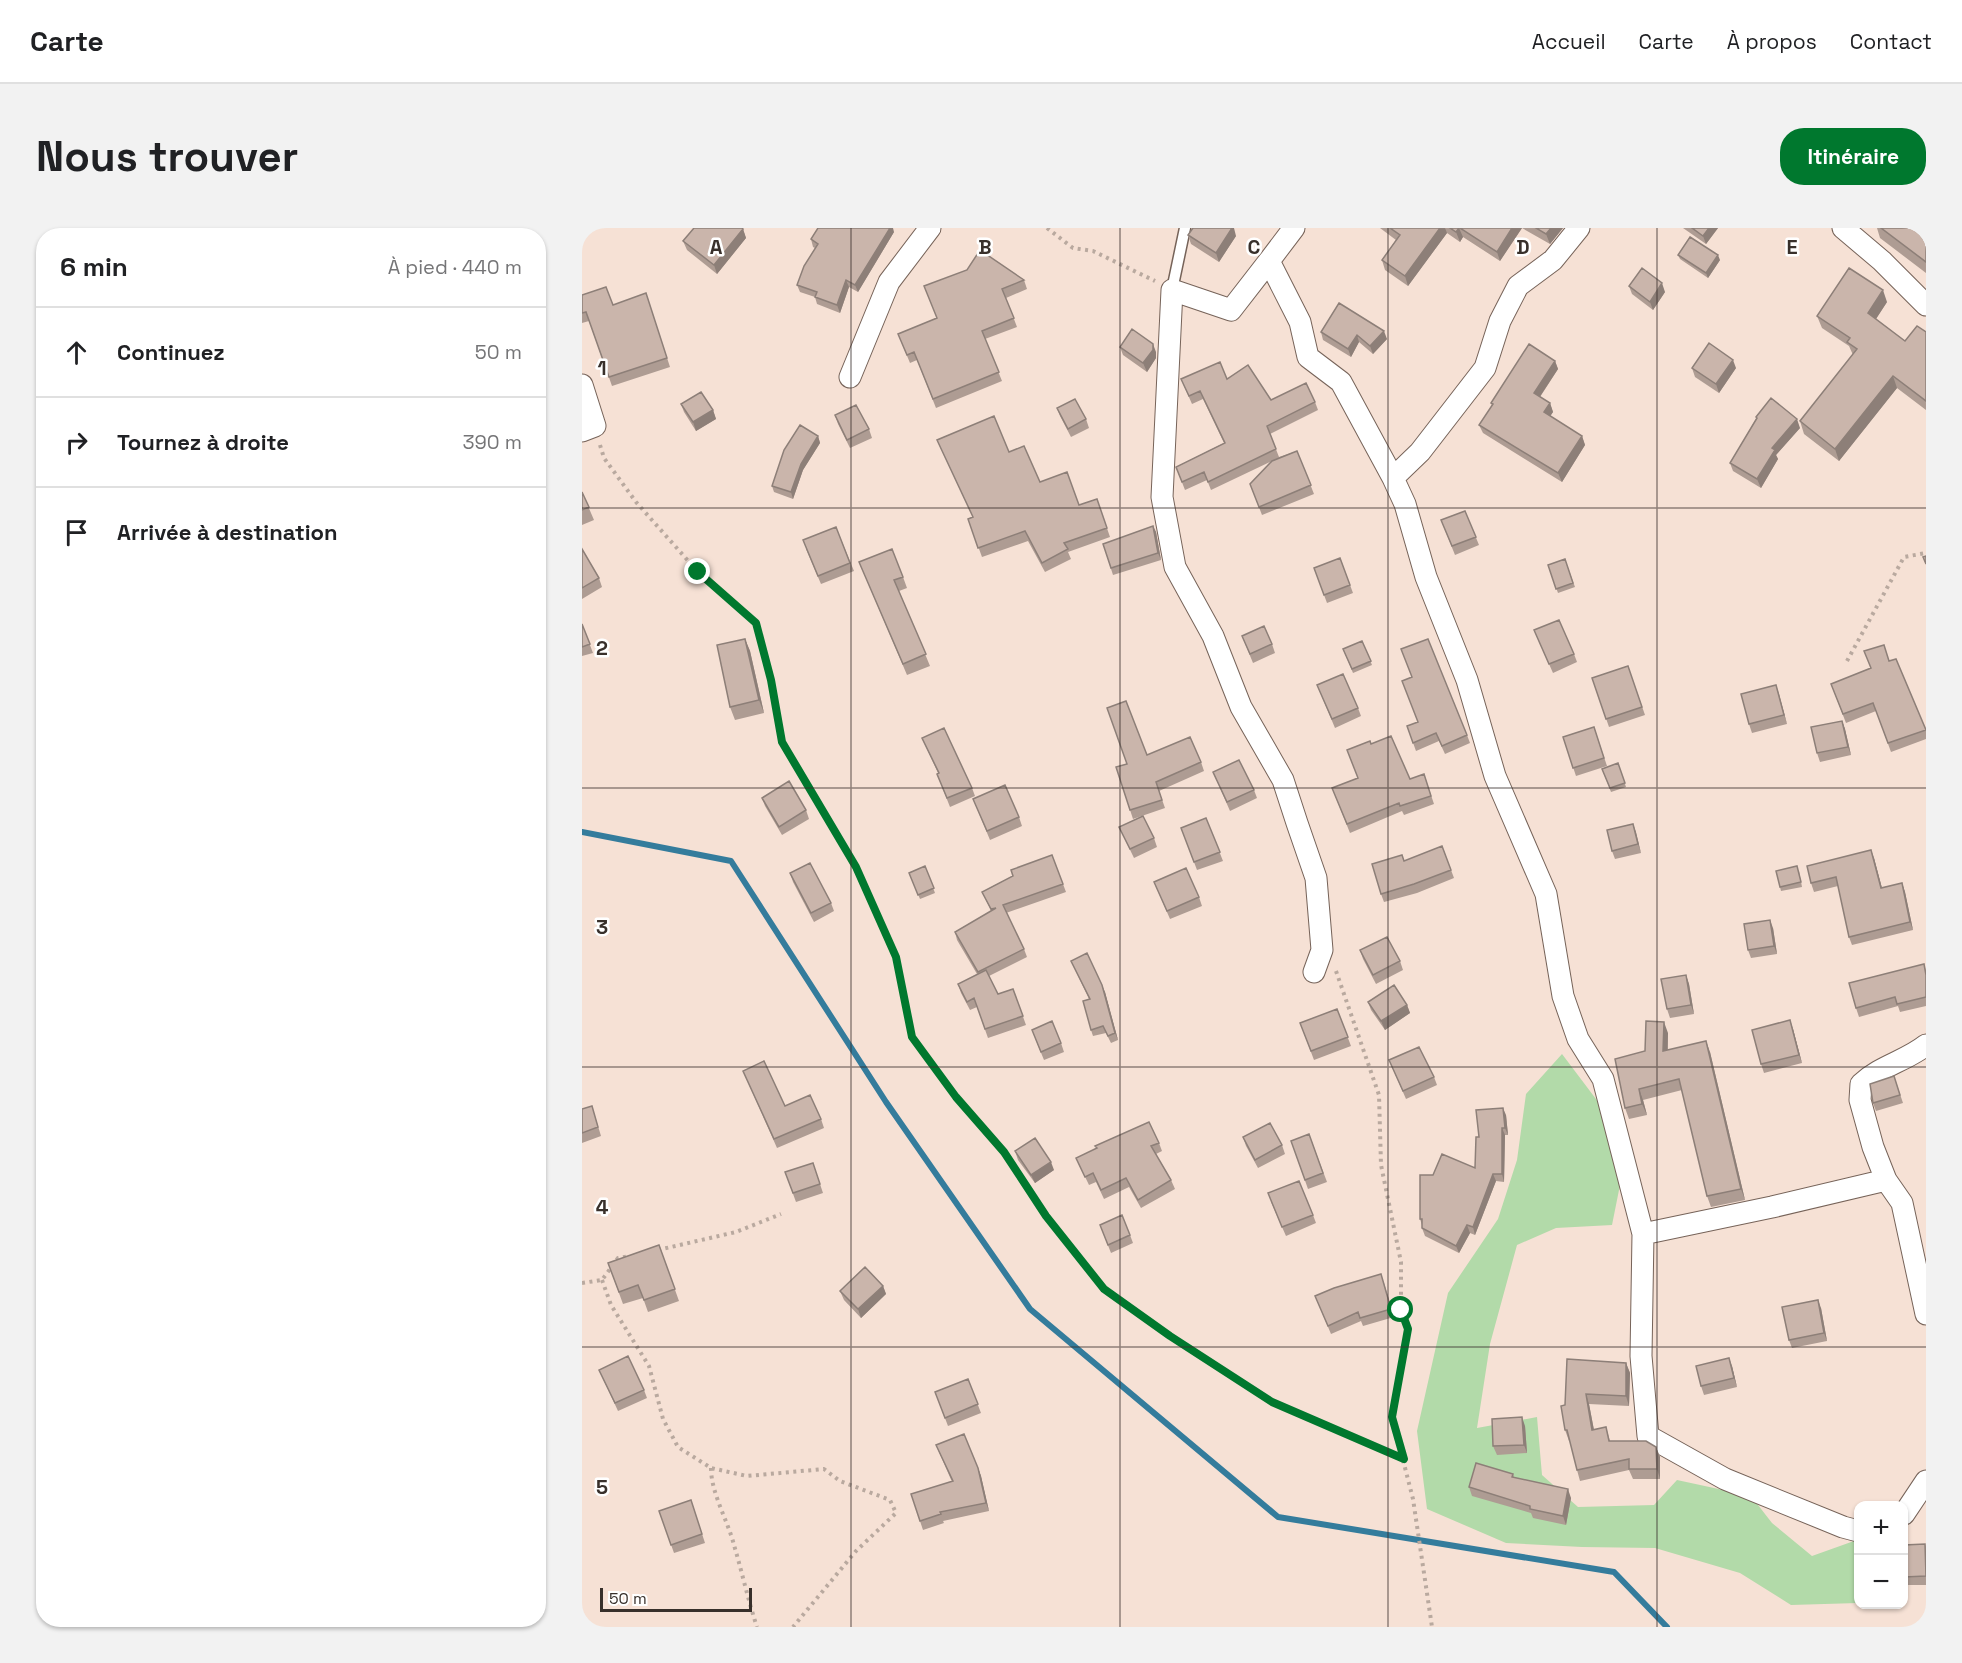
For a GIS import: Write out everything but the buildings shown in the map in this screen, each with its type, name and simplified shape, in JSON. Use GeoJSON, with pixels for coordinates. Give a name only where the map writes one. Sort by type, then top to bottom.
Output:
{"type":"FeatureCollection","features":[{"type":"Feature","properties":{"kind":"street"},"geometry":{"type":"LineString","coordinates":[[850,377],[889,282],[930,228]]}},
{"type":"Feature","properties":{"kind":"street"},"geometry":{"type":"LineString","coordinates":[[1294,228],[1231,310],[1172,290],[1162,497],[1175,567],[1213,636],[1241,707],[1282,780],[1316,878],[1322,950],[1314,972]]}},
{"type":"Feature","properties":{"kind":"street"},"geometry":{"type":"LineString","coordinates":[[1393,478],[1420,452],[1485,368],[1500,321],[1518,286],[1553,260],[1579,228]]}},
{"type":"Feature","properties":{"kind":"street"},"geometry":{"type":"LineString","coordinates":[[1843,228],[1882,261],[1926,305]]}},
{"type":"Feature","properties":{"kind":"street"},"geometry":{"type":"LineString","coordinates":[[1269,261],[1299,322],[1308,357],[1341,382],[1405,504],[1426,577],[1467,680],[1496,776],[1546,894],[1563,996],[1578,1039],[1603,1079],[1643,1234],[1641,1356],[1648,1436],[1725,1479],[1854,1530]]}},
{"type":"Feature","properties":{"kind":"street"},"geometry":{"type":"LineString","coordinates":[[582,385],[588,429]]}},
{"type":"Feature","properties":{"kind":"street"},"geometry":{"type":"LineString","coordinates":[[1926,1045],[1913,1055],[1872,1074],[1861,1084],[1860,1100],[1873,1147],[1886,1180],[1902,1203],[1926,1314]]}},
{"type":"Feature","properties":{"kind":"street"},"geometry":{"type":"LineString","coordinates":[[1643,1234],[1886,1180]]}},
{"type":"Feature","properties":{"kind":"street"},"geometry":{"type":"LineString","coordinates":[[1908,1508],[1926,1481]]}},
{"type":"Feature","properties":{"kind":"lane"},"geometry":{"type":"LineString","coordinates":[[1172,290],[1185,228]]}},
{"type":"Feature","properties":{"kind":"path"},"geometry":{"type":"LineString","coordinates":[[1047,228],[1073,249],[1092,251],[1172,290]]}},
{"type":"Feature","properties":{"kind":"path"},"geometry":{"type":"LineString","coordinates":[[588,429],[604,458],[636,502],[698,572],[756,623],[771,680],[782,742],[856,867],[874,907],[896,957],[912,1037],[956,1097],[1004,1152],[1046,1216],[1104,1289],[1170,1336],[1272,1402],[1404,1459]]}},
{"type":"Feature","properties":{"kind":"path"},"geometry":{"type":"LineString","coordinates":[[1848,661],[1904,558],[1926,553]]}},
{"type":"Feature","properties":{"kind":"path"},"geometry":{"type":"LineString","coordinates":[[1322,950],[1338,974],[1379,1095],[1380,1165],[1401,1262],[1401,1310],[1408,1329],[1392,1417],[1413,1499],[1432,1627]]}},
{"type":"Feature","properties":{"kind":"path"},"geometry":{"type":"LineString","coordinates":[[650,1251],[736,1232],[781,1214]]}},
{"type":"Feature","properties":{"kind":"path"},"geometry":{"type":"LineString","coordinates":[[582,1283],[602,1280],[618,1258],[639,1254]]}},
{"type":"Feature","properties":{"kind":"path"},"geometry":{"type":"LineString","coordinates":[[602,1280],[611,1305],[649,1366],[663,1419],[678,1447],[711,1468],[747,1476],[824,1469],[840,1481],[891,1500],[896,1513],[856,1551],[793,1627]]}},
{"type":"Feature","properties":{"kind":"path"},"geometry":{"type":"LineString","coordinates":[[711,1468],[711,1480],[734,1545],[757,1627]]}},
{"type":"Feature","properties":{"kind":"green space"},"geometry":{"type":"Polygon","coordinates":[[[1562,1054],[1602,1107],[1620,1185],[1612,1225],[1556,1228],[1517,1245],[1490,1344],[1477,1428],[1537,1417],[1542,1475],[1578,1507],[1654,1505],[1677,1480],[1751,1496],[1772,1523],[1812,1556],[1854,1541],[1854,1603],[1791,1605],[1740,1573],[1655,1548],[1506,1543],[1427,1509],[1417,1431],[1448,1293],[1498,1219],[1517,1160],[1526,1094],[1562,1054]]]}},
{"type":"Feature","properties":{"kind":"waterway"},"geometry":{"type":"LineString","coordinates":[[582,832],[731,861],[886,1102],[1030,1309],[1278,1517],[1614,1572],[1667,1627]]}},
{"type":"Feature","properties":{"kind":"route"},"geometry":{"type":"LineString","coordinates":[[698,572],[756,623],[771,680],[782,742],[856,867],[896,957],[912,1037],[956,1097],[1004,1152],[1046,1216],[1104,1289],[1170,1336],[1272,1402],[1404,1459],[1392,1417],[1408,1329],[1401,1310]]}}]}
